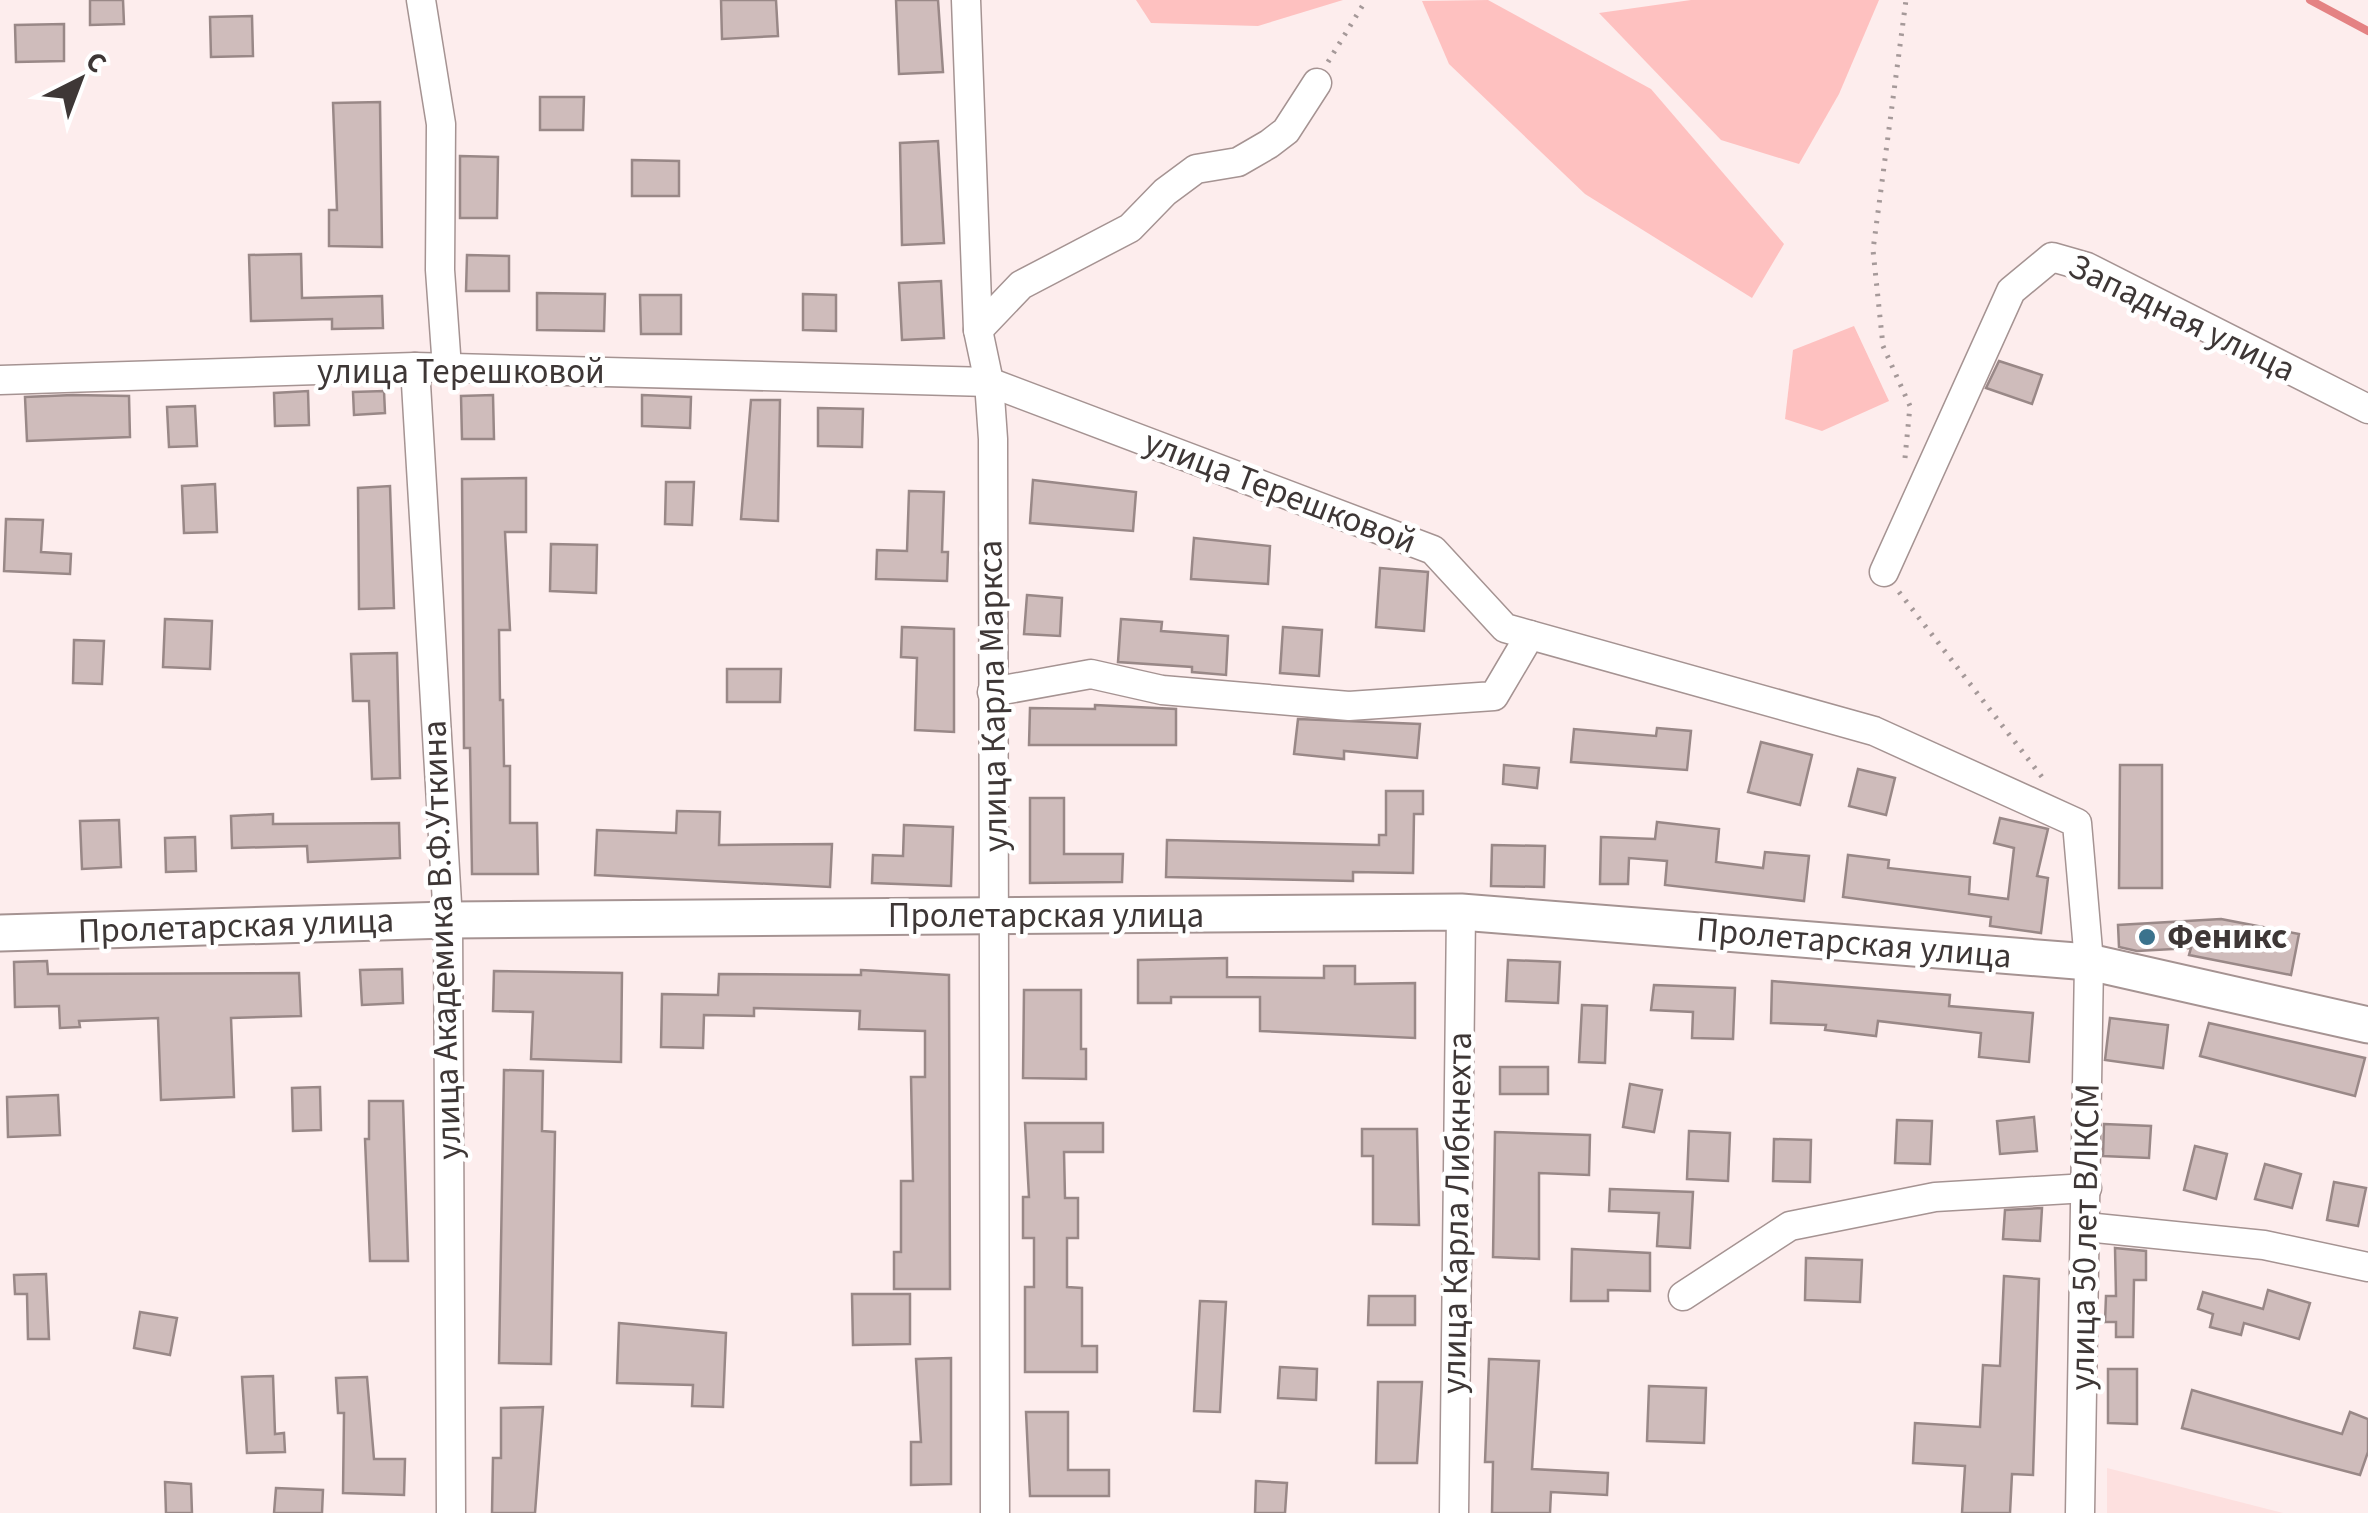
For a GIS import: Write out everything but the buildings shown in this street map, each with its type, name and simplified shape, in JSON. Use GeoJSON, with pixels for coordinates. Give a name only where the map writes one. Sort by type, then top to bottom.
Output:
{"type":"FeatureCollection","features":[{"type":"Feature","properties":{"kind":"main road","name":"Пролетарская улица"},"geometry":{"type":"LineString","coordinates":[[0,932],[448,920],[1461,912],[2090,962]]}},
{"type":"Feature","properties":{"kind":"main road"},"geometry":{"type":"LineString","coordinates":[[2090,962],[2368,1025]]}},
{"type":"Feature","properties":{"kind":"street"},"geometry":{"type":"LineString","coordinates":[[421,0],[441,124],[440,270],[447,368]]}},
{"type":"Feature","properties":{"kind":"street","name":"улица Карла Маркса"},"geometry":{"type":"LineString","coordinates":[[966,0],[978,330],[989,382],[996,917],[995,1513]]}},
{"type":"Feature","properties":{"kind":"street"},"geometry":{"type":"LineString","coordinates":[[978,330],[1021,285],[1130,228],[1164,192],[1196,169],[1238,162],[1269,144],[1286,131],[1317,83]]}},
{"type":"Feature","properties":{"kind":"street","name":"Западная улица"},"geometry":{"type":"LineString","coordinates":[[1884,572],[2011,291],[2052,257],[2086,267],[2368,409]]}},
{"type":"Feature","properties":{"kind":"street","name":"улица Терешковой"},"geometry":{"type":"LineString","coordinates":[[0,380],[415,367],[989,382],[1433,550],[1505,628],[1874,731],[2078,823],[2090,962]]}},
{"type":"Feature","properties":{"kind":"street","name":"улица Академика В.Ф.Уткина"},"geometry":{"type":"LineString","coordinates":[[415,367],[448,920],[451,1513]]}},
{"type":"Feature","properties":{"kind":"street"},"geometry":{"type":"LineString","coordinates":[[992,692],[1091,674],[1162,690],[1349,706],[1494,696],[1530,635]]}},
{"type":"Feature","properties":{"kind":"street","name":"улица Карла Либкнехта"},"geometry":{"type":"LineString","coordinates":[[1454,1513],[1461,912]]}},
{"type":"Feature","properties":{"kind":"street","name":"улица 50 лет ВЛКСМ"},"geometry":{"type":"LineString","coordinates":[[2080,1513],[2090,962]]}},
{"type":"Feature","properties":{"kind":"street"},"geometry":{"type":"LineString","coordinates":[[1683,1296],[1790,1226],[1934,1197],[2087,1188]]}},
{"type":"Feature","properties":{"kind":"street"},"geometry":{"type":"LineString","coordinates":[[2086,1227],[2264,1245],[2368,1267]]}},
{"type":"Feature","properties":{"kind":"path"},"geometry":{"type":"LineString","coordinates":[[1317,83],[1366,0]]}},
{"type":"Feature","properties":{"kind":"shaded area"},"geometry":{"type":"Polygon","coordinates":[[[1136,0],[1343,0],[1258,26],[1151,23],[1136,0]]]}},
{"type":"Feature","properties":{"kind":"shaded area"},"geometry":{"type":"Polygon","coordinates":[[[1488,0],[1651,89],[1784,244],[1752,298],[1585,194],[1449,64],[1422,1],[1488,0]]]}},
{"type":"Feature","properties":{"kind":"shaded area"},"geometry":{"type":"Polygon","coordinates":[[[1691,0],[1879,0],[1839,94],[1799,164],[1721,140],[1599,13],[1691,0]]]}},
{"type":"Feature","properties":{"kind":"shaded area"},"geometry":{"type":"Polygon","coordinates":[[[1854,326],[1889,401],[1822,431],[1785,419],[1793,350],[1854,326]]]}},
{"type":"Feature","properties":{"kind":"shaded area"},"geometry":{"type":"Polygon","coordinates":[[[2107,1468],[2283,1513],[2107,1513],[2107,1468]]]}},
{"type":"Feature","properties":{"kind":"waterway"},"geometry":{"type":"LineString","coordinates":[[2310,0],[2368,31]]}},
{"type":"Feature","properties":{"kind":"place","name":"Феникс"},"geometry":{"type":"Point","coordinates":[2147,937]}}]}
